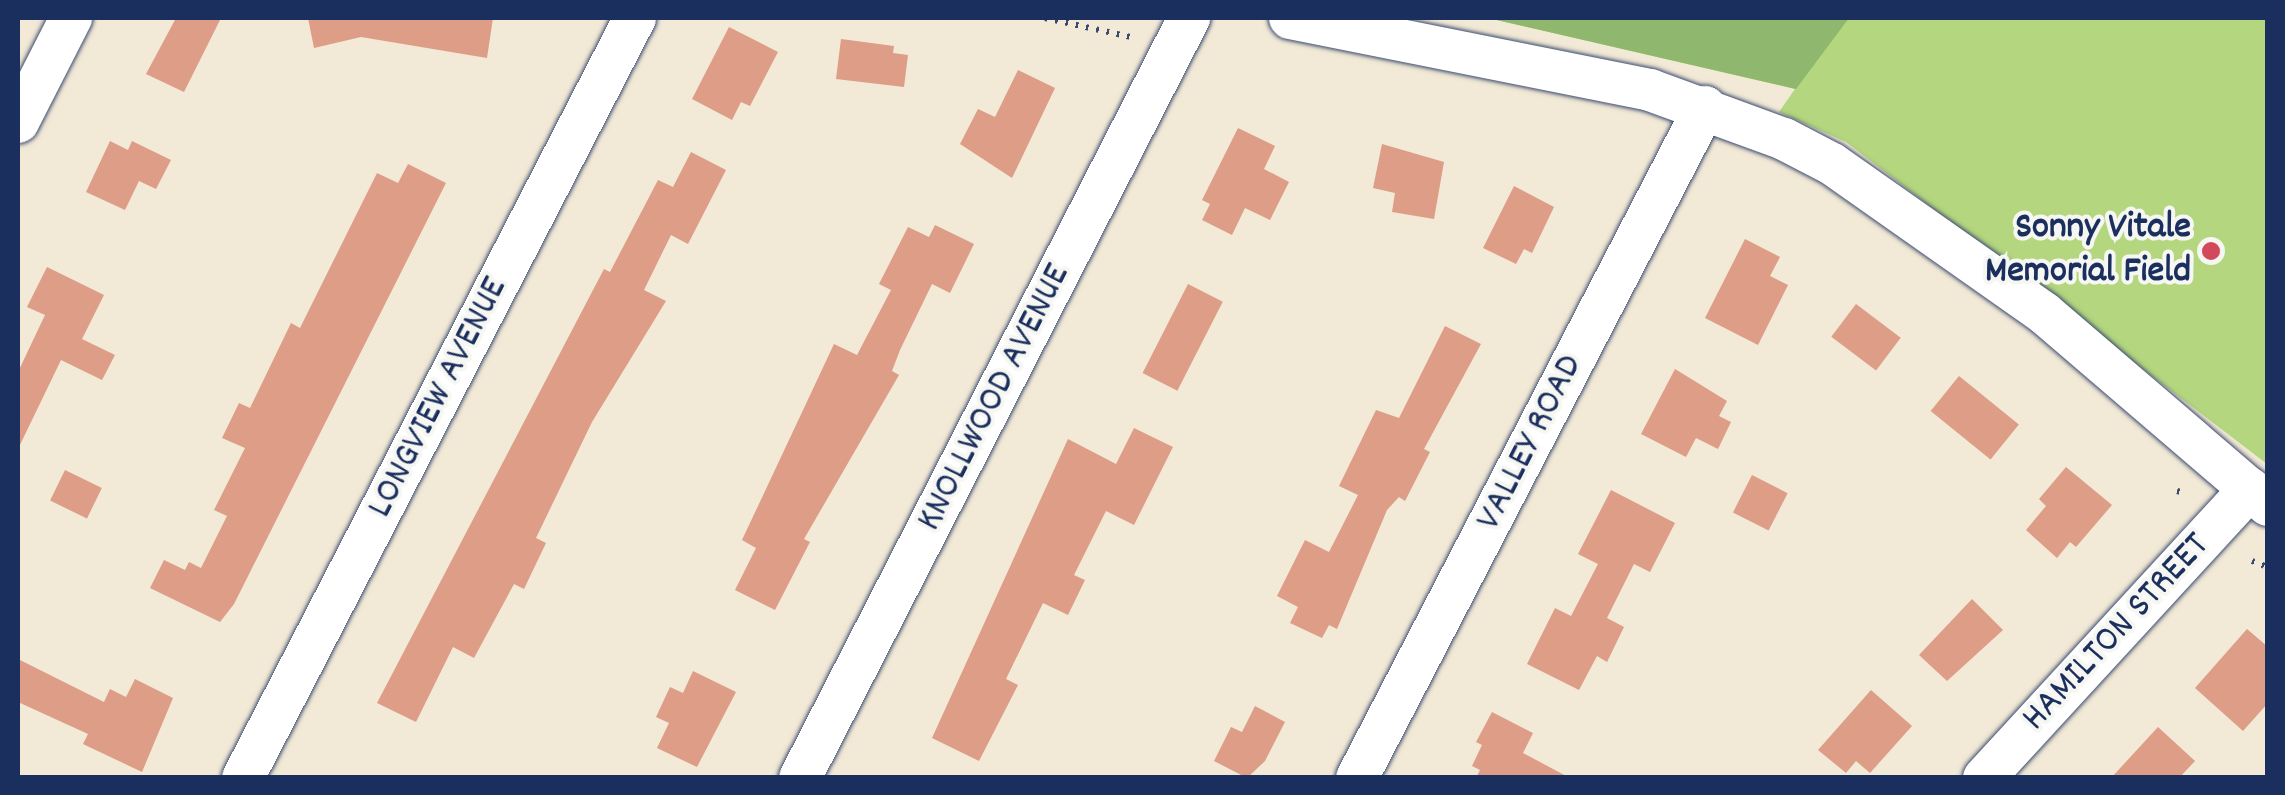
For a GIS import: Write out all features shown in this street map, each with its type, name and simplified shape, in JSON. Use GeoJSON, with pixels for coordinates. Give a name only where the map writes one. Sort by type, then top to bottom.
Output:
{"type":"FeatureCollection","features":[{"type":"Feature","properties":{"kind":"street"},"geometry":{"type":"LineString","coordinates":[[18,122],[71,18]]}},
{"type":"Feature","properties":{"kind":"street","name":"LONGVIEW AVENUE"},"geometry":{"type":"LineString","coordinates":[[243,778],[635,18]]}},
{"type":"Feature","properties":{"kind":"street","name":"KNOLLWOOD AVENUE"},"geometry":{"type":"LineString","coordinates":[[800,778],[1190,18]]}},
{"type":"Feature","properties":{"kind":"street"},"geometry":{"type":"LineString","coordinates":[[1290,18],[1650,90],[1705,108],[1832,164],[2044,313],[2259,497]]}},
{"type":"Feature","properties":{"kind":"street","name":"VALLEY ROAD"},"geometry":{"type":"LineString","coordinates":[[1357,778],[1705,108]]}},
{"type":"Feature","properties":{"kind":"street","name":"HAMILTON STREET"},"geometry":{"type":"LineString","coordinates":[[1984,778],[2259,497]]}},
{"type":"Feature","properties":{"kind":"path"},"geometry":{"type":"LineString","coordinates":[[1045,18],[1136,39]]}},
{"type":"Feature","properties":{"kind":"path"},"geometry":{"type":"LineString","coordinates":[[2252,562],[2268,567]]}},
{"type":"Feature","properties":{"kind":"green space","name":"Sonny Vitale Memorial Field"},"geometry":{"type":"Polygon","coordinates":[[[1488,18],[2267,18],[2267,464],[1846,142],[1779,112],[1795,89],[1488,18]]]}},
{"type":"Feature","properties":{"kind":"green space"},"geometry":{"type":"Polygon","coordinates":[[[1488,18],[1849,18],[1796,89],[1488,18]]]}},
{"type":"Feature","properties":{"kind":"building"},"geometry":{"type":"Polygon","coordinates":[[[176,18],[221,18],[184,92],[146,74],[176,18]]]}},
{"type":"Feature","properties":{"kind":"building"},"geometry":{"type":"Polygon","coordinates":[[[308,18],[493,18],[487,58],[361,37],[314,48],[308,18]]]}},
{"type":"Feature","properties":{"kind":"building"},"geometry":{"type":"Polygon","coordinates":[[[729,27],[778,52],[750,106],[741,102],[732,120],[692,99],[729,27]]]}},
{"type":"Feature","properties":{"kind":"building"},"geometry":{"type":"Polygon","coordinates":[[[841,39],[894,46],[893,53],[908,55],[904,87],[836,79],[841,39]]]}},
{"type":"Feature","properties":{"kind":"building"},"geometry":{"type":"Polygon","coordinates":[[[1018,70],[1055,88],[1012,178],[960,144],[978,109],[995,117],[1018,70]]]}},
{"type":"Feature","properties":{"kind":"building"},"geometry":{"type":"Polygon","coordinates":[[[1238,128],[1275,146],[1264,169],[1289,182],[1270,220],[1245,208],[1232,235],[1202,220],[1210,204],[1202,200],[1238,128]]]}},
{"type":"Feature","properties":{"kind":"building"},"geometry":{"type":"Polygon","coordinates":[[[110,141],[128,150],[132,141],[171,160],[156,189],[139,181],[125,210],[86,192],[110,141]]]}},
{"type":"Feature","properties":{"kind":"building"},"geometry":{"type":"Polygon","coordinates":[[[1382,144],[1444,162],[1434,219],[1392,212],[1395,193],[1373,188],[1382,144]]]}},
{"type":"Feature","properties":{"kind":"building"},"geometry":{"type":"Polygon","coordinates":[[[691,152],[726,170],[688,244],[671,235],[644,290],[666,301],[592,422],[536,538],[546,543],[524,589],[514,584],[474,658],[453,647],[416,722],[377,703],[604,269],[610,272],[658,180],[673,187],[691,152]]]}},
{"type":"Feature","properties":{"kind":"building"},"geometry":{"type":"Polygon","coordinates":[[[408,164],[446,183],[234,604],[220,622],[150,588],[164,560],[185,570],[189,562],[201,568],[227,516],[214,510],[245,448],[222,438],[239,403],[250,408],[291,323],[300,328],[377,173],[398,183],[408,164]]]}},
{"type":"Feature","properties":{"kind":"building"},"geometry":{"type":"Polygon","coordinates":[[[1514,186],[1554,207],[1532,253],[1524,249],[1516,264],[1483,248],[1514,186]]]}},
{"type":"Feature","properties":{"kind":"building"},"geometry":{"type":"Polygon","coordinates":[[[935,225],[974,244],[950,293],[932,284],[892,371],[899,375],[804,539],[810,542],[775,610],[735,590],[756,548],[742,540],[834,344],[857,355],[891,290],[879,284],[908,227],[929,237],[935,225]]]}},
{"type":"Feature","properties":{"kind":"building"},"geometry":{"type":"Polygon","coordinates":[[[1745,239],[1780,257],[1770,276],[1788,285],[1758,345],[1705,318],[1745,239]]]}},
{"type":"Feature","properties":{"kind":"building"},"geometry":{"type":"Polygon","coordinates":[[[47,267],[104,295],[82,339],[115,355],[102,380],[61,360],[18,449],[18,372],[45,315],[27,307],[47,267]]]}},
{"type":"Feature","properties":{"kind":"building"},"geometry":{"type":"Polygon","coordinates":[[[1188,284],[1223,302],[1177,391],[1143,373],[1188,284]]]}},
{"type":"Feature","properties":{"kind":"building"},"geometry":{"type":"Polygon","coordinates":[[[1856,304],[1901,338],[1876,370],[1831,337],[1856,304]]]}},
{"type":"Feature","properties":{"kind":"building"},"geometry":{"type":"Polygon","coordinates":[[[1445,326],[1481,344],[1424,449],[1430,452],[1405,501],[1399,497],[1387,510],[1337,629],[1329,625],[1322,638],[1290,623],[1298,607],[1277,596],[1305,540],[1329,552],[1358,495],[1339,486],[1376,410],[1399,418],[1445,326]]]}},
{"type":"Feature","properties":{"kind":"building"},"geometry":{"type":"Polygon","coordinates":[[[1675,369],[1727,401],[1719,416],[1731,422],[1718,449],[1696,438],[1686,457],[1641,434],[1675,369]]]}},
{"type":"Feature","properties":{"kind":"building"},"geometry":{"type":"Polygon","coordinates":[[[1959,376],[2019,424],[1991,459],[1931,411],[1959,376]]]}},
{"type":"Feature","properties":{"kind":"building"},"geometry":{"type":"Polygon","coordinates":[[[1134,428],[1173,447],[1134,525],[1106,511],[1074,575],[1085,580],[1068,615],[1043,603],[1006,679],[1018,685],[979,761],[932,738],[1068,439],[1116,464],[1134,428]]]}},
{"type":"Feature","properties":{"kind":"building"},"geometry":{"type":"Polygon","coordinates":[[[2066,467],[2112,505],[2076,547],[2070,542],[2057,558],[2026,530],[2046,506],[2039,499],[2066,467]]]}},
{"type":"Feature","properties":{"kind":"building"},"geometry":{"type":"Polygon","coordinates":[[[65,470],[102,488],[87,519],[50,501],[65,470]]]}},
{"type":"Feature","properties":{"kind":"building"},"geometry":{"type":"Polygon","coordinates":[[[1752,475],[1788,493],[1769,531],[1733,512],[1752,475]]]}},
{"type":"Feature","properties":{"kind":"building"},"geometry":{"type":"Polygon","coordinates":[[[1611,490],[1675,523],[1650,572],[1634,564],[1607,618],[1624,627],[1607,662],[1597,656],[1579,690],[1527,664],[1555,608],[1571,616],[1598,564],[1578,554],[1611,490]]]}},
{"type":"Feature","properties":{"kind":"building"},"geometry":{"type":"Polygon","coordinates":[[[1972,599],[2003,630],[1947,681],[1919,655],[1972,599]]]}},
{"type":"Feature","properties":{"kind":"building"},"geometry":{"type":"Polygon","coordinates":[[[2247,629],[2268,647],[2268,703],[2243,731],[2195,688],[2247,629]]]}},
{"type":"Feature","properties":{"kind":"building"},"geometry":{"type":"Polygon","coordinates":[[[18,659],[104,702],[110,689],[126,697],[135,679],[173,698],[142,772],[83,744],[88,734],[18,702],[18,659]]]}},
{"type":"Feature","properties":{"kind":"building"},"geometry":{"type":"Polygon","coordinates":[[[693,671],[736,692],[697,767],[657,748],[669,723],[656,717],[670,687],[683,693],[693,671]]]}},
{"type":"Feature","properties":{"kind":"building"},"geometry":{"type":"Polygon","coordinates":[[[1871,690],[1912,726],[1870,773],[1856,761],[1846,773],[1818,750],[1871,690]]]}},
{"type":"Feature","properties":{"kind":"building"},"geometry":{"type":"Polygon","coordinates":[[[1255,706],[1285,722],[1265,761],[1247,778],[1214,761],[1231,727],[1242,732],[1255,706]]]}},
{"type":"Feature","properties":{"kind":"building"},"geometry":{"type":"Polygon","coordinates":[[[1492,712],[1533,733],[1523,753],[1570,778],[1476,778],[1480,770],[1472,766],[1482,745],[1476,742],[1492,712]]]}},
{"type":"Feature","properties":{"kind":"building"},"geometry":{"type":"Polygon","coordinates":[[[2158,727],[2195,761],[2179,778],[2111,778],[2158,727]]]}},
{"type":"Feature","properties":{"kind":"place","name":"Sonny Vitale Memorial Field"},"geometry":{"type":"Point","coordinates":[2211,251]}}]}
